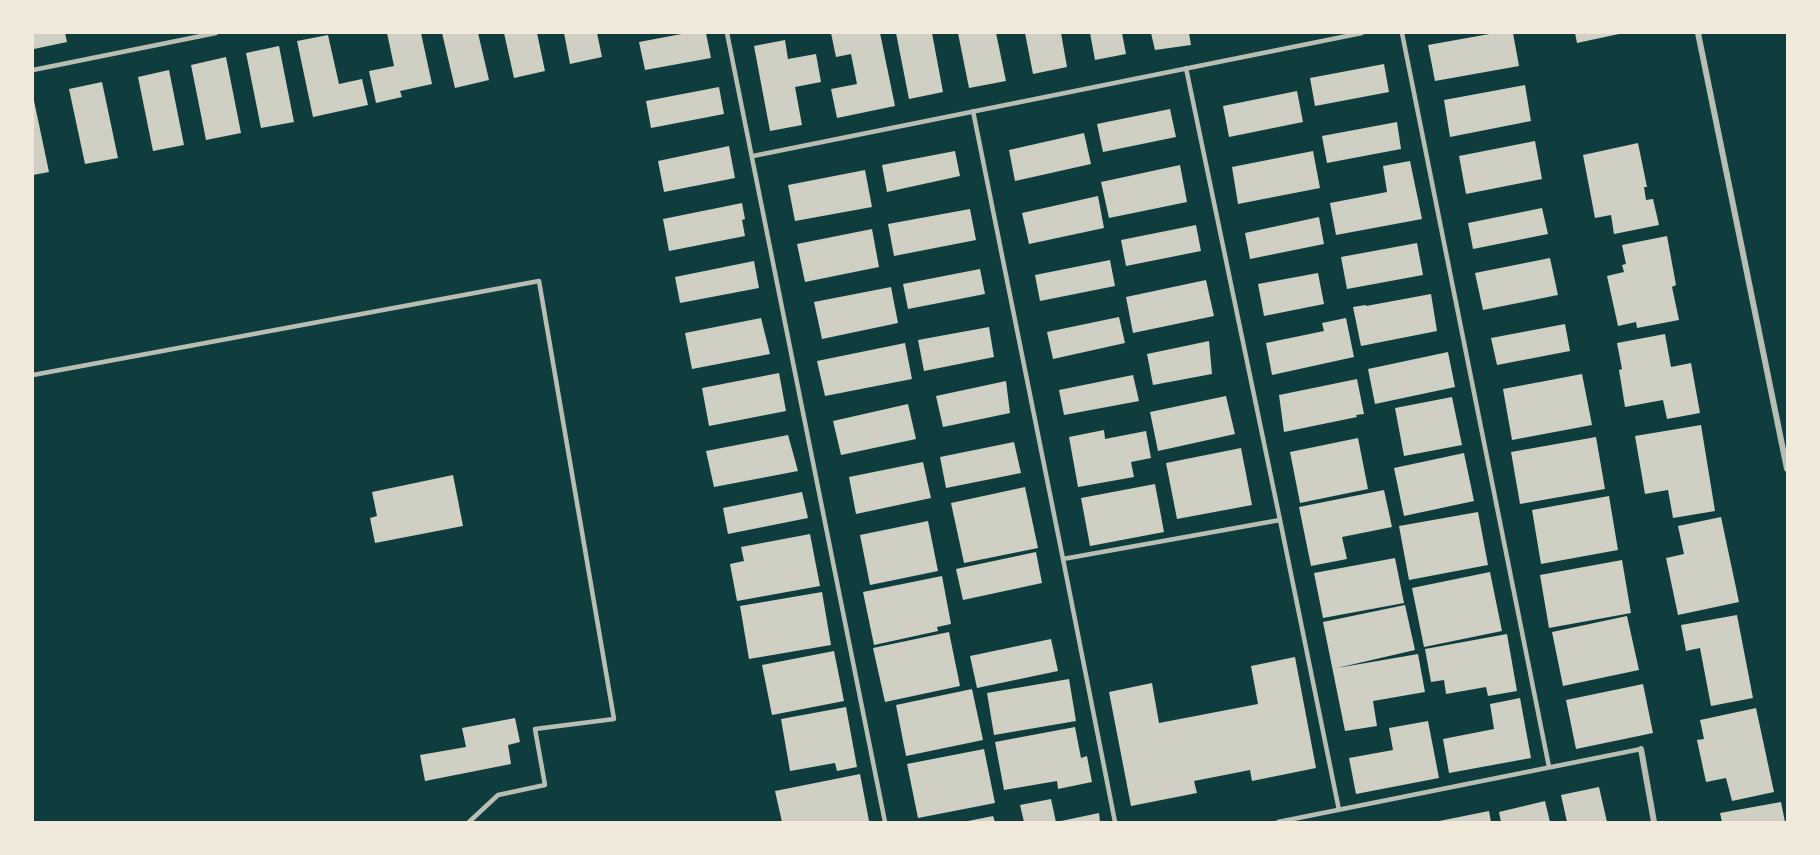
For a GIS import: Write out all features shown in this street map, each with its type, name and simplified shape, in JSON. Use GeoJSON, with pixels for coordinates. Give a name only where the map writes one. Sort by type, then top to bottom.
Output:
{"type":"FeatureCollection","features":[{"type":"Feature","properties":{"kind":"street"},"geometry":{"type":"LineString","coordinates":[[1698,33],[1787,469]]}},
{"type":"Feature","properties":{"kind":"street"},"geometry":{"type":"LineString","coordinates":[[1641,749],[1654,822]]}},
{"type":"Feature","properties":{"kind":"lane"},"geometry":{"type":"LineString","coordinates":[[33,70],[216,33]]}},
{"type":"Feature","properties":{"kind":"lane"},"geometry":{"type":"LineString","coordinates":[[727,33],[885,822]]}},
{"type":"Feature","properties":{"kind":"lane"},"geometry":{"type":"LineString","coordinates":[[753,156],[1362,33]]}},
{"type":"Feature","properties":{"kind":"lane"},"geometry":{"type":"LineString","coordinates":[[1402,33],[1549,767]]}},
{"type":"Feature","properties":{"kind":"lane"},"geometry":{"type":"LineString","coordinates":[[1186,69],[1339,810]]}},
{"type":"Feature","properties":{"kind":"lane"},"geometry":{"type":"LineString","coordinates":[[973,111],[1115,822]]}},
{"type":"Feature","properties":{"kind":"lane"},"geometry":{"type":"LineString","coordinates":[[33,375],[539,281],[614,719],[535,729],[545,785],[498,795],[469,822]]}},
{"type":"Feature","properties":{"kind":"lane"},"geometry":{"type":"LineString","coordinates":[[1063,559],[1280,520]]}},
{"type":"Feature","properties":{"kind":"lane"},"geometry":{"type":"LineString","coordinates":[[1278,822],[1641,749]]}},
{"type":"Feature","properties":{"kind":"building"},"geometry":{"type":"Polygon","coordinates":[[[33,33],[65,33],[67,42],[34,49],[33,33]]]}},
{"type":"Feature","properties":{"kind":"building"},"geometry":{"type":"Polygon","coordinates":[[[387,33],[421,33],[432,84],[400,91],[402,97],[376,103],[369,71],[394,66],[387,33]]]}},
{"type":"Feature","properties":{"kind":"building"},"geometry":{"type":"Polygon","coordinates":[[[442,33],[478,33],[489,80],[455,88],[442,33]]]}},
{"type":"Feature","properties":{"kind":"building"},"geometry":{"type":"Polygon","coordinates":[[[504,33],[537,33],[545,71],[514,78],[504,33]]]}},
{"type":"Feature","properties":{"kind":"building"},"geometry":{"type":"Polygon","coordinates":[[[564,33],[597,33],[602,57],[570,64],[564,33]]]}},
{"type":"Feature","properties":{"kind":"building"},"geometry":{"type":"Polygon","coordinates":[[[687,33],[706,33],[711,58],[645,70],[639,42],[687,33]]]}},
{"type":"Feature","properties":{"kind":"building"},"geometry":{"type":"Polygon","coordinates":[[[831,33],[880,33],[895,106],[837,118],[831,89],[857,84],[851,54],[836,57],[831,33]]]}},
{"type":"Feature","properties":{"kind":"building"},"geometry":{"type":"Polygon","coordinates":[[[896,33],[932,33],[943,92],[909,99],[896,33]]]}},
{"type":"Feature","properties":{"kind":"building"},"geometry":{"type":"Polygon","coordinates":[[[958,33],[996,33],[1006,81],[969,88],[958,33]]]}},
{"type":"Feature","properties":{"kind":"building"},"geometry":{"type":"Polygon","coordinates":[[[1025,33],[1061,33],[1067,67],[1033,74],[1025,33]]]}},
{"type":"Feature","properties":{"kind":"building"},"geometry":{"type":"Polygon","coordinates":[[[1090,33],[1122,33],[1126,54],[1095,60],[1090,33]]]}},
{"type":"Feature","properties":{"kind":"building"},"geometry":{"type":"Polygon","coordinates":[[[1151,33],[1189,33],[1191,45],[1155,50],[1151,33]]]}},
{"type":"Feature","properties":{"kind":"building"},"geometry":{"type":"Polygon","coordinates":[[[1495,33],[1513,33],[1519,66],[1435,81],[1428,45],[1495,33]]]}},
{"type":"Feature","properties":{"kind":"building"},"geometry":{"type":"Polygon","coordinates":[[[1575,33],[1618,33],[1619,34],[1577,43],[1575,33]]]}},
{"type":"Feature","properties":{"kind":"building"},"geometry":{"type":"Polygon","coordinates":[[[328,35],[339,84],[362,79],[368,105],[313,117],[297,41],[328,35]]]}},
{"type":"Feature","properties":{"kind":"building"},"geometry":{"type":"Polygon","coordinates":[[[785,40],[788,59],[816,54],[821,82],[795,87],[802,125],[770,131],[754,46],[785,40]]]}},
{"type":"Feature","properties":{"kind":"building"},"geometry":{"type":"Polygon","coordinates":[[[279,46],[294,122],[261,128],[246,53],[279,46]]]}},
{"type":"Feature","properties":{"kind":"building"},"geometry":{"type":"Polygon","coordinates":[[[226,57],[241,133],[206,140],[191,65],[226,57]]]}},
{"type":"Feature","properties":{"kind":"building"},"geometry":{"type":"Polygon","coordinates":[[[1384,64],[1389,92],[1315,106],[1310,78],[1384,64]]]}},
{"type":"Feature","properties":{"kind":"building"},"geometry":{"type":"Polygon","coordinates":[[[169,70],[184,145],[153,151],[138,77],[169,70]]]}},
{"type":"Feature","properties":{"kind":"building"},"geometry":{"type":"Polygon","coordinates":[[[102,82],[118,158],[85,164],[69,89],[102,82]]]}},
{"type":"Feature","properties":{"kind":"building"},"geometry":{"type":"Polygon","coordinates":[[[1525,85],[1531,121],[1450,137],[1444,100],[1525,85]]]}},
{"type":"Feature","properties":{"kind":"building"},"geometry":{"type":"Polygon","coordinates":[[[719,87],[724,114],[651,128],[646,101],[719,87]]]}},
{"type":"Feature","properties":{"kind":"building"},"geometry":{"type":"Polygon","coordinates":[[[1297,91],[1303,122],[1229,137],[1223,106],[1297,91]]]}},
{"type":"Feature","properties":{"kind":"building"},"geometry":{"type":"Polygon","coordinates":[[[33,96],[49,172],[33,175],[33,96]]]}},
{"type":"Feature","properties":{"kind":"building"},"geometry":{"type":"Polygon","coordinates":[[[1170,109],[1176,137],[1103,152],[1097,124],[1170,109]]]}},
{"type":"Feature","properties":{"kind":"building"},"geometry":{"type":"Polygon","coordinates":[[[1397,122],[1401,149],[1327,163],[1322,136],[1397,122]]]}},
{"type":"Feature","properties":{"kind":"building"},"geometry":{"type":"Polygon","coordinates":[[[1084,133],[1091,164],[1015,181],[1009,150],[1084,133]]]}},
{"type":"Feature","properties":{"kind":"building"},"geometry":{"type":"Polygon","coordinates":[[[1535,141],[1542,179],[1466,194],[1459,156],[1535,141]]]}},
{"type":"Feature","properties":{"kind":"building"},"geometry":{"type":"Polygon","coordinates":[[[1638,143],[1647,187],[1644,187],[1646,200],[1653,199],[1659,225],[1614,234],[1611,215],[1595,218],[1583,155],[1638,143]]]}},
{"type":"Feature","properties":{"kind":"building"},"geometry":{"type":"Polygon","coordinates":[[[729,146],[735,178],[664,192],[658,161],[729,146]]]}},
{"type":"Feature","properties":{"kind":"building"},"geometry":{"type":"Polygon","coordinates":[[[955,151],[960,176],[887,192],[882,165],[955,151]]]}},
{"type":"Feature","properties":{"kind":"building"},"geometry":{"type":"Polygon","coordinates":[[[1313,151],[1320,188],[1238,204],[1232,167],[1313,151]]]}},
{"type":"Feature","properties":{"kind":"building"},"geometry":{"type":"Polygon","coordinates":[[[1410,161],[1422,219],[1336,235],[1330,203],[1387,192],[1383,166],[1410,161]]]}},
{"type":"Feature","properties":{"kind":"building"},"geometry":{"type":"Polygon","coordinates":[[[1180,165],[1187,202],[1109,218],[1101,182],[1180,165]]]}},
{"type":"Feature","properties":{"kind":"building"},"geometry":{"type":"Polygon","coordinates":[[[865,170],[872,207],[795,221],[788,185],[865,170]]]}},
{"type":"Feature","properties":{"kind":"building"},"geometry":{"type":"Polygon","coordinates":[[[1098,196],[1104,228],[1029,244],[1022,213],[1098,196]]]}},
{"type":"Feature","properties":{"kind":"building"},"geometry":{"type":"Polygon","coordinates":[[[742,203],[745,236],[669,251],[663,219],[742,203]]]}},
{"type":"Feature","properties":{"kind":"building"},"geometry":{"type":"Polygon","coordinates":[[[1542,208],[1548,234],[1473,249],[1468,223],[1542,208]]]}},
{"type":"Feature","properties":{"kind":"building"},"geometry":{"type":"Polygon","coordinates":[[[970,209],[976,240],[894,256],[888,224],[970,209]]]}},
{"type":"Feature","properties":{"kind":"building"},"geometry":{"type":"Polygon","coordinates":[[[1319,217],[1324,244],[1250,259],[1245,233],[1319,217]]]}},
{"type":"Feature","properties":{"kind":"building"},"geometry":{"type":"Polygon","coordinates":[[[1196,225],[1201,251],[1126,266],[1121,240],[1196,225]]]}},
{"type":"Feature","properties":{"kind":"building"},"geometry":{"type":"Polygon","coordinates":[[[872,229],[879,267],[805,282],[797,244],[872,229]]]}},
{"type":"Feature","properties":{"kind":"building"},"geometry":{"type":"Polygon","coordinates":[[[1667,236],[1676,285],[1672,287],[1679,320],[1637,328],[1636,322],[1618,326],[1607,276],[1624,272],[1622,265],[1626,264],[1622,245],[1667,236]]]}},
{"type":"Feature","properties":{"kind":"building"},"geometry":{"type":"Polygon","coordinates":[[[1417,243],[1423,275],[1347,289],[1341,257],[1417,243]]]}},
{"type":"Feature","properties":{"kind":"building"},"geometry":{"type":"Polygon","coordinates":[[[1550,258],[1558,295],[1483,310],[1475,273],[1550,258]]]}},
{"type":"Feature","properties":{"kind":"building"},"geometry":{"type":"Polygon","coordinates":[[[1110,260],[1115,286],[1040,301],[1035,275],[1110,260]]]}},
{"type":"Feature","properties":{"kind":"building"},"geometry":{"type":"Polygon","coordinates":[[[754,261],[759,288],[680,303],[675,277],[754,261]]]}},
{"type":"Feature","properties":{"kind":"building"},"geometry":{"type":"Polygon","coordinates":[[[980,269],[985,294],[908,309],[903,284],[980,269]]]}},
{"type":"Feature","properties":{"kind":"building"},"geometry":{"type":"Polygon","coordinates":[[[1318,273],[1324,304],[1264,316],[1258,284],[1318,273]]]}},
{"type":"Feature","properties":{"kind":"building"},"geometry":{"type":"Polygon","coordinates":[[[1206,280],[1214,316],[1133,333],[1126,297],[1206,280]]]}},
{"type":"Feature","properties":{"kind":"building"},"geometry":{"type":"Polygon","coordinates":[[[891,287],[898,323],[822,339],[814,302],[891,287]]]}},
{"type":"Feature","properties":{"kind":"building"},"geometry":{"type":"Polygon","coordinates":[[[1431,294],[1437,331],[1361,346],[1353,307],[1431,294]]]}},
{"type":"Feature","properties":{"kind":"building"},"geometry":{"type":"Polygon","coordinates":[[[1119,317],[1125,343],[1053,359],[1047,332],[1119,317]]]}},
{"type":"Feature","properties":{"kind":"building"},"geometry":{"type":"Polygon","coordinates":[[[761,318],[770,354],[692,369],[685,333],[761,318]]]}},
{"type":"Feature","properties":{"kind":"building"},"geometry":{"type":"Polygon","coordinates":[[[1346,318],[1354,357],[1272,375],[1266,343],[1324,331],[1322,323],[1346,318]]]}},
{"type":"Feature","properties":{"kind":"building"},"geometry":{"type":"Polygon","coordinates":[[[1565,324],[1570,351],[1497,365],[1491,338],[1565,324]]]}},
{"type":"Feature","properties":{"kind":"building"},"geometry":{"type":"Polygon","coordinates":[[[989,327],[994,357],[924,371],[918,340],[989,327]]]}},
{"type":"Feature","properties":{"kind":"building"},"geometry":{"type":"Polygon","coordinates":[[[1665,334],[1671,367],[1691,363],[1700,413],[1667,419],[1663,400],[1625,407],[1617,343],[1665,334]]]}},
{"type":"Feature","properties":{"kind":"building"},"geometry":{"type":"Polygon","coordinates":[[[1209,341],[1212,374],[1153,385],[1147,354],[1209,341]]]}},
{"type":"Feature","properties":{"kind":"building"},"geometry":{"type":"Polygon","coordinates":[[[905,343],[912,379],[825,396],[817,361],[905,343]]]}},
{"type":"Feature","properties":{"kind":"building"},"geometry":{"type":"Polygon","coordinates":[[[1448,352],[1455,387],[1375,404],[1368,369],[1448,352]]]}},
{"type":"Feature","properties":{"kind":"building"},"geometry":{"type":"Polygon","coordinates":[[[779,373],[786,411],[709,426],[702,388],[779,373]]]}},
{"type":"Feature","properties":{"kind":"building"},"geometry":{"type":"Polygon","coordinates":[[[1582,374],[1592,425],[1512,440],[1503,389],[1582,374]]]}},
{"type":"Feature","properties":{"kind":"building"},"geometry":{"type":"Polygon","coordinates":[[[1133,375],[1139,401],[1064,415],[1059,390],[1133,375]]]}},
{"type":"Feature","properties":{"kind":"building"},"geometry":{"type":"Polygon","coordinates":[[[1357,379],[1364,414],[1284,432],[1279,395],[1357,379]]]}},
{"type":"Feature","properties":{"kind":"building"},"geometry":{"type":"Polygon","coordinates":[[[1006,381],[1010,413],[943,427],[936,396],[1006,381]]]}},
{"type":"Feature","properties":{"kind":"building"},"geometry":{"type":"Polygon","coordinates":[[[1226,396],[1235,434],[1158,451],[1150,412],[1226,396]]]}},
{"type":"Feature","properties":{"kind":"building"},"geometry":{"type":"Polygon","coordinates":[[[1452,397],[1462,445],[1404,456],[1395,408],[1452,397]]]}},
{"type":"Feature","properties":{"kind":"building"},"geometry":{"type":"Polygon","coordinates":[[[908,404],[916,439],[841,455],[833,421],[908,404]]]}},
{"type":"Feature","properties":{"kind":"building"},"geometry":{"type":"Polygon","coordinates":[[[1701,425],[1715,511],[1673,518],[1668,490],[1645,494],[1635,436],[1701,425]]]}},
{"type":"Feature","properties":{"kind":"building"},"geometry":{"type":"Polygon","coordinates":[[[1104,430],[1105,439],[1146,431],[1151,458],[1131,462],[1134,477],[1078,487],[1069,437],[1104,430]]]}},
{"type":"Feature","properties":{"kind":"building"},"geometry":{"type":"Polygon","coordinates":[[[788,435],[798,471],[714,487],[706,451],[788,435]]]}},
{"type":"Feature","properties":{"kind":"building"},"geometry":{"type":"Polygon","coordinates":[[[1596,437],[1605,489],[1520,504],[1511,452],[1596,437]]]}},
{"type":"Feature","properties":{"kind":"building"},"geometry":{"type":"Polygon","coordinates":[[[1358,438],[1368,489],[1300,503],[1290,452],[1358,438]]]}},
{"type":"Feature","properties":{"kind":"building"},"geometry":{"type":"Polygon","coordinates":[[[1014,442],[1021,473],[946,488],[940,457],[1014,442]]]}},
{"type":"Feature","properties":{"kind":"building"},"geometry":{"type":"Polygon","coordinates":[[[1241,448],[1252,505],[1177,519],[1166,463],[1241,448]]]}},
{"type":"Feature","properties":{"kind":"building"},"geometry":{"type":"Polygon","coordinates":[[[1464,453],[1474,501],[1404,516],[1394,468],[1464,453]]]}},
{"type":"Feature","properties":{"kind":"building"},"geometry":{"type":"Polygon","coordinates":[[[923,462],[931,498],[856,514],[849,477],[923,462]]]}},
{"type":"Feature","properties":{"kind":"building"},"geometry":{"type":"Polygon","coordinates":[[[453,475],[463,526],[375,543],[370,518],[377,516],[372,492],[453,475]]]}},
{"type":"Feature","properties":{"kind":"building"},"geometry":{"type":"Polygon","coordinates":[[[1155,484],[1164,532],[1090,546],[1081,498],[1155,484]]]}},
{"type":"Feature","properties":{"kind":"building"},"geometry":{"type":"Polygon","coordinates":[[[1025,487],[1038,548],[964,563],[951,503],[1025,487]]]}},
{"type":"Feature","properties":{"kind":"building"},"geometry":{"type":"Polygon","coordinates":[[[1384,490],[1392,527],[1342,537],[1347,559],[1311,566],[1299,507],[1384,490]]]}},
{"type":"Feature","properties":{"kind":"building"},"geometry":{"type":"Polygon","coordinates":[[[802,492],[808,518],[728,534],[723,508],[802,492]]]}},
{"type":"Feature","properties":{"kind":"building"},"geometry":{"type":"Polygon","coordinates":[[[1609,496],[1618,550],[1541,564],[1532,510],[1609,496]]]}},
{"type":"Feature","properties":{"kind":"building"},"geometry":{"type":"Polygon","coordinates":[[[1478,512],[1488,565],[1409,580],[1399,526],[1478,512]]]}},
{"type":"Feature","properties":{"kind":"building"},"geometry":{"type":"Polygon","coordinates":[[[1721,517],[1739,602],[1678,615],[1666,558],[1684,554],[1678,526],[1721,517]]]}},
{"type":"Feature","properties":{"kind":"building"},"geometry":{"type":"Polygon","coordinates":[[[928,521],[938,571],[870,585],[860,535],[928,521]]]}},
{"type":"Feature","properties":{"kind":"building"},"geometry":{"type":"Polygon","coordinates":[[[810,534],[820,586],[737,601],[730,564],[744,561],[741,547],[810,534]]]}},
{"type":"Feature","properties":{"kind":"building"},"geometry":{"type":"Polygon","coordinates":[[[1036,552],[1042,583],[963,600],[956,569],[1036,552]]]}},
{"type":"Feature","properties":{"kind":"building"},"geometry":{"type":"Polygon","coordinates":[[[1395,558],[1404,603],[1323,618],[1314,573],[1395,558]]]}},
{"type":"Feature","properties":{"kind":"building"},"geometry":{"type":"Polygon","coordinates":[[[1622,560],[1631,613],[1549,628],[1540,575],[1622,560]]]}},
{"type":"Feature","properties":{"kind":"building"},"geometry":{"type":"Polygon","coordinates":[[[1490,572],[1502,631],[1424,647],[1412,588],[1490,572]]]}},
{"type":"Feature","properties":{"kind":"building"},"geometry":{"type":"Polygon","coordinates":[[[942,576],[951,624],[937,627],[938,631],[874,645],[863,592],[942,576]]]}},
{"type":"Feature","properties":{"kind":"building"},"geometry":{"type":"Polygon","coordinates":[[[822,592],[831,645],[749,659],[740,606],[822,592]]]}},
{"type":"Feature","properties":{"kind":"building"},"geometry":{"type":"Polygon","coordinates":[[[1405,605],[1415,650],[1337,668],[1418,654],[1425,692],[1373,701],[1377,726],[1345,731],[1323,622],[1405,605]]]}},
{"type":"Feature","properties":{"kind":"building"},"geometry":{"type":"Polygon","coordinates":[[[1737,615],[1753,698],[1711,706],[1700,648],[1686,651],[1681,625],[1737,615]]]}},
{"type":"Feature","properties":{"kind":"building"},"geometry":{"type":"Polygon","coordinates":[[[1627,616],[1639,670],[1563,686],[1552,632],[1627,616]]]}},
{"type":"Feature","properties":{"kind":"building"},"geometry":{"type":"Polygon","coordinates":[[[949,632],[960,686],[885,702],[873,648],[949,632]]]}},
{"type":"Feature","properties":{"kind":"building"},"geometry":{"type":"Polygon","coordinates":[[[1507,634],[1517,691],[1488,696],[1486,687],[1446,694],[1444,680],[1431,682],[1425,649],[1507,634]]]}},
{"type":"Feature","properties":{"kind":"building"},"geometry":{"type":"Polygon","coordinates":[[[1051,639],[1058,671],[977,688],[970,656],[1051,639]]]}},
{"type":"Feature","properties":{"kind":"building"},"geometry":{"type":"Polygon","coordinates":[[[834,651],[844,701],[772,715],[762,665],[834,651]]]}},
{"type":"Feature","properties":{"kind":"building"},"geometry":{"type":"Polygon","coordinates":[[[1295,657],[1316,768],[1252,781],[1250,770],[1194,781],[1197,793],[1131,806],[1109,692],[1152,683],[1159,723],[1258,704],[1251,666],[1295,657]]]}},
{"type":"Feature","properties":{"kind":"building"},"geometry":{"type":"Polygon","coordinates":[[[1069,679],[1076,721],[994,735],[987,693],[1069,679]]]}},
{"type":"Feature","properties":{"kind":"building"},"geometry":{"type":"Polygon","coordinates":[[[1643,684],[1653,733],[1576,749],[1566,700],[1643,684]]]}},
{"type":"Feature","properties":{"kind":"building"},"geometry":{"type":"Polygon","coordinates":[[[972,689],[983,740],[906,756],[896,705],[972,689]]]}},
{"type":"Feature","properties":{"kind":"building"},"geometry":{"type":"Polygon","coordinates":[[[1520,698],[1531,758],[1449,773],[1443,739],[1494,729],[1490,704],[1520,698]]]}},
{"type":"Feature","properties":{"kind":"building"},"geometry":{"type":"Polygon","coordinates":[[[846,707],[857,767],[837,771],[835,763],[790,771],[781,719],[846,707]]]}},
{"type":"Feature","properties":{"kind":"building"},"geometry":{"type":"Polygon","coordinates":[[[1756,708],[1774,792],[1732,801],[1726,778],[1706,782],[1697,740],[1704,739],[1700,720],[1756,708]]]}},
{"type":"Feature","properties":{"kind":"building"},"geometry":{"type":"Polygon","coordinates":[[[515,718],[520,742],[508,745],[511,764],[425,781],[420,755],[466,747],[462,728],[515,718]]]}},
{"type":"Feature","properties":{"kind":"building"},"geometry":{"type":"Polygon","coordinates":[[[1428,721],[1439,778],[1356,794],[1349,758],[1393,750],[1389,728],[1428,721]]]}},
{"type":"Feature","properties":{"kind":"building"},"geometry":{"type":"Polygon","coordinates":[[[1075,727],[1081,758],[1087,756],[1092,782],[1058,789],[1057,781],[1004,790],[995,742],[1075,727]]]}},
{"type":"Feature","properties":{"kind":"building"},"geometry":{"type":"Polygon","coordinates":[[[984,749],[995,803],[918,818],[907,764],[984,749]]]}},
{"type":"Feature","properties":{"kind":"building"},"geometry":{"type":"Polygon","coordinates":[[[860,774],[869,821],[782,822],[775,791],[860,774]]]}},
{"type":"Feature","properties":{"kind":"building"},"geometry":{"type":"Polygon","coordinates":[[[1599,787],[1607,822],[1567,822],[1561,795],[1599,787]]]}},
{"type":"Feature","properties":{"kind":"building"},"geometry":{"type":"Polygon","coordinates":[[[1051,799],[1056,822],[1024,822],[1020,805],[1051,799]]]}},
{"type":"Feature","properties":{"kind":"building"},"geometry":{"type":"Polygon","coordinates":[[[1545,801],[1550,822],[1501,822],[1499,812],[1545,801]]]}},
{"type":"Feature","properties":{"kind":"building"},"geometry":{"type":"Polygon","coordinates":[[[1781,802],[1785,822],[1722,822],[1720,813],[1781,802]]]}},
{"type":"Feature","properties":{"kind":"building"},"geometry":{"type":"Polygon","coordinates":[[[1489,811],[1491,822],[1439,822],[1439,821],[1489,811]]]}},
{"type":"Feature","properties":{"kind":"building"},"geometry":{"type":"Polygon","coordinates":[[[1099,813],[1100,822],[1061,822],[1061,821],[1099,813]]]}},
{"type":"Feature","properties":{"kind":"building"},"geometry":{"type":"Polygon","coordinates":[[[993,816],[995,822],[968,822],[968,821],[993,816]]]}}]}
